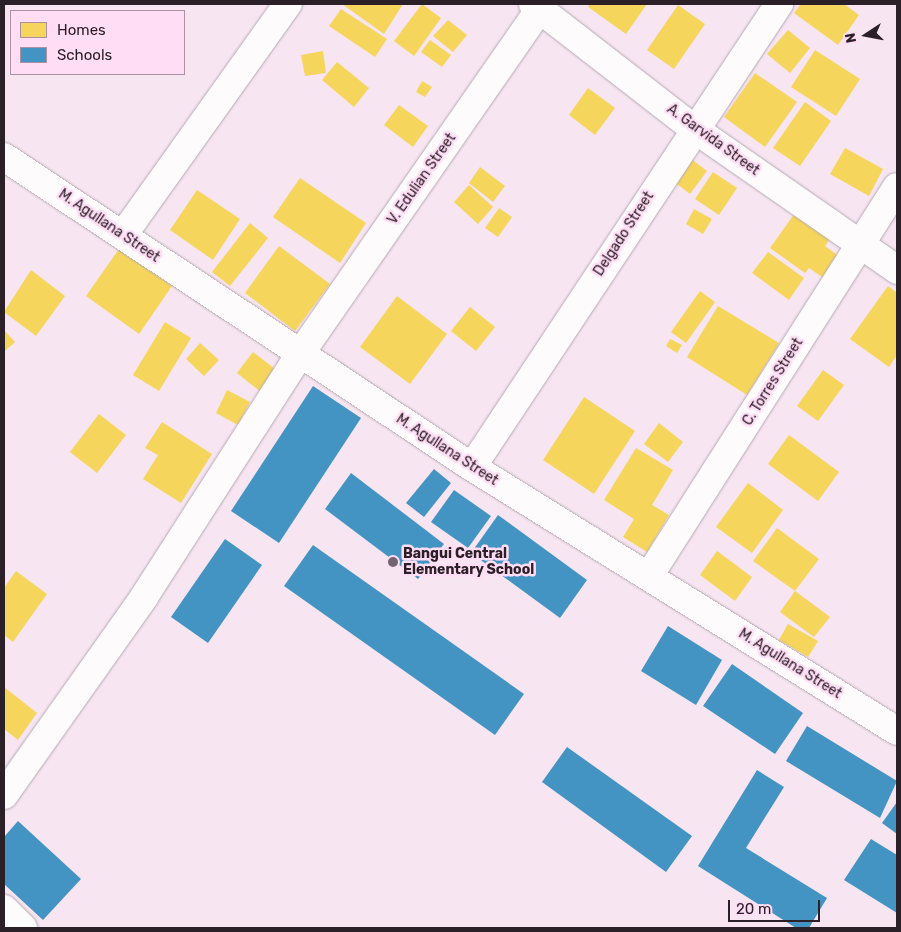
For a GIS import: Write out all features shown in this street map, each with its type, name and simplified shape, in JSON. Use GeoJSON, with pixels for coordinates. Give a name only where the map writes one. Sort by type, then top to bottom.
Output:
{"type":"FeatureCollection","features":[{"type":"Feature","properties":{"kind":"street"},"geometry":{"type":"LineString","coordinates":[[123,235],[288,4]]}},
{"type":"Feature","properties":{"kind":"street","name":"Delgado Street"},"geometry":{"type":"LineString","coordinates":[[472,467],[693,128],[779,4]]}},
{"type":"Feature","properties":{"kind":"street","name":"A. Garvida Street"},"geometry":{"type":"LineString","coordinates":[[539,5],[693,128],[897,270]]}},
{"type":"Feature","properties":{"kind":"street","name":"V. Edulian Street"},"geometry":{"type":"LineString","coordinates":[[4,795],[144,597],[300,354],[539,5]]}},
{"type":"Feature","properties":{"kind":"street","name":"M. Agullana Street"},"geometry":{"type":"LineString","coordinates":[[4,157],[472,467],[897,731]]}},
{"type":"Feature","properties":{"kind":"street","name":"C. Torres Street"},"geometry":{"type":"LineString","coordinates":[[649,576],[897,187]]}},
{"type":"Feature","properties":{"kind":"street"},"geometry":{"type":"LineString","coordinates":[[4,909],[23,928]]}},
{"type":"Feature","properties":{"kind":"building: Homes"},"geometry":{"type":"Polygon","coordinates":[[[342,4],[403,4],[384,34],[342,4]]]}},
{"type":"Feature","properties":{"kind":"building: Homes"},"geometry":{"type":"Polygon","coordinates":[[[422,4],[441,18],[414,56],[394,41],[422,4]]]}},
{"type":"Feature","properties":{"kind":"building: Homes"},"geometry":{"type":"Polygon","coordinates":[[[590,4],[647,4],[626,34],[588,7],[590,4]]]}},
{"type":"Feature","properties":{"kind":"building: Homes"},"geometry":{"type":"Polygon","coordinates":[[[801,4],[844,4],[859,15],[838,45],[794,13],[801,4]]]}},
{"type":"Feature","properties":{"kind":"building: Homes"},"geometry":{"type":"Polygon","coordinates":[[[678,5],[705,24],[674,69],[647,50],[678,5]]]}},
{"type":"Feature","properties":{"kind":"building: Homes"},"geometry":{"type":"Polygon","coordinates":[[[341,9],[387,39],[375,57],[329,26],[341,9]]]}},
{"type":"Feature","properties":{"kind":"building: Homes"},"geometry":{"type":"Polygon","coordinates":[[[448,20],[467,35],[453,52],[433,36],[448,20]]]}},
{"type":"Feature","properties":{"kind":"building: Homes"},"geometry":{"type":"Polygon","coordinates":[[[788,30],[810,48],[790,73],[767,54],[788,30]]]}},
{"type":"Feature","properties":{"kind":"building: Homes"},"geometry":{"type":"Polygon","coordinates":[[[430,40],[451,55],[442,67],[421,52],[430,40]]]}},
{"type":"Feature","properties":{"kind":"building: Homes"},"geometry":{"type":"Polygon","coordinates":[[[815,50],[860,79],[836,116],[791,87],[815,50]]]}},
{"type":"Feature","properties":{"kind":"building: Homes"},"geometry":{"type":"Polygon","coordinates":[[[323,51],[326,73],[305,76],[301,55],[323,51]]]}},
{"type":"Feature","properties":{"kind":"building: Homes"},"geometry":{"type":"Polygon","coordinates":[[[337,62],[369,88],[354,107],[322,80],[337,62]]]}},
{"type":"Feature","properties":{"kind":"building: Homes"},"geometry":{"type":"Polygon","coordinates":[[[755,73],[797,102],[765,147],[724,117],[755,73]]]}},
{"type":"Feature","properties":{"kind":"building: Homes"},"geometry":{"type":"Polygon","coordinates":[[[422,81],[432,87],[425,97],[416,92],[422,81]]]}},
{"type":"Feature","properties":{"kind":"building: Homes"},"geometry":{"type":"Polygon","coordinates":[[[588,88],[615,108],[595,135],[569,115],[588,88]]]}},
{"type":"Feature","properties":{"kind":"building: Homes"},"geometry":{"type":"Polygon","coordinates":[[[805,102],[831,121],[800,166],[773,148],[805,102]]]}},
{"type":"Feature","properties":{"kind":"building: Homes"},"geometry":{"type":"Polygon","coordinates":[[[399,105],[428,126],[413,147],[384,125],[399,105]]]}},
{"type":"Feature","properties":{"kind":"building: Homes"},"geometry":{"type":"Polygon","coordinates":[[[845,148],[883,169],[869,196],[830,174],[845,148]]]}},
{"type":"Feature","properties":{"kind":"building: Homes"},"geometry":{"type":"Polygon","coordinates":[[[686,155],[707,171],[690,194],[669,178],[686,155]]]}},
{"type":"Feature","properties":{"kind":"building: Homes"},"geometry":{"type":"Polygon","coordinates":[[[480,167],[505,186],[493,202],[469,183],[480,167]]]}},
{"type":"Feature","properties":{"kind":"building: Homes"},"geometry":{"type":"Polygon","coordinates":[[[713,172],[737,188],[719,215],[695,199],[713,172]]]}},
{"type":"Feature","properties":{"kind":"building: Homes"},"geometry":{"type":"Polygon","coordinates":[[[300,178],[366,223],[340,263],[273,217],[300,178]]]}},
{"type":"Feature","properties":{"kind":"building: Homes"},"geometry":{"type":"Polygon","coordinates":[[[469,185],[493,207],[478,224],[454,202],[469,185]]]}},
{"type":"Feature","properties":{"kind":"building: Homes"},"geometry":{"type":"Polygon","coordinates":[[[197,190],[240,219],[213,260],[170,230],[197,190]]]}},
{"type":"Feature","properties":{"kind":"building: Homes"},"geometry":{"type":"Polygon","coordinates":[[[499,208],[512,217],[498,237],[485,228],[499,208]]]}},
{"type":"Feature","properties":{"kind":"building: Homes"},"geometry":{"type":"Polygon","coordinates":[[[694,209],[712,219],[703,234],[686,224],[694,209]]]}},
{"type":"Feature","properties":{"kind":"building: Homes"},"geometry":{"type":"Polygon","coordinates":[[[795,213],[830,239],[825,246],[840,257],[825,279],[809,268],[805,273],[770,248],[795,213]]]}},
{"type":"Feature","properties":{"kind":"building: Homes"},"geometry":{"type":"Polygon","coordinates":[[[250,223],[268,238],[230,286],[212,272],[250,223]]]}},
{"type":"Feature","properties":{"kind":"building: Homes"},"geometry":{"type":"Polygon","coordinates":[[[279,246],[330,284],[295,331],[245,293],[279,246]]]}},
{"type":"Feature","properties":{"kind":"building: Homes"},"geometry":{"type":"Polygon","coordinates":[[[119,249],[172,286],[139,334],[86,296],[119,249]]]}},
{"type":"Feature","properties":{"kind":"building: Homes"},"geometry":{"type":"Polygon","coordinates":[[[768,252],[804,278],[789,300],[752,273],[768,252]]]}},
{"type":"Feature","properties":{"kind":"building: Homes"},"geometry":{"type":"Polygon","coordinates":[[[31,270],[65,296],[36,336],[4,312],[31,270]]]}},
{"type":"Feature","properties":{"kind":"building: Homes"},"geometry":{"type":"Polygon","coordinates":[[[888,286],[897,293],[897,355],[889,367],[850,339],[888,286]]]}},
{"type":"Feature","properties":{"kind":"building: Homes"},"geometry":{"type":"Polygon","coordinates":[[[700,291],[715,302],[686,343],[671,332],[700,291]]]}},
{"type":"Feature","properties":{"kind":"building: Homes"},"geometry":{"type":"Polygon","coordinates":[[[397,296],[447,334],[410,384],[360,347],[397,296]]]}},
{"type":"Feature","properties":{"kind":"building: Homes"},"geometry":{"type":"Polygon","coordinates":[[[718,306],[779,343],[747,395],[687,357],[718,306]]]}},
{"type":"Feature","properties":{"kind":"building: Homes"},"geometry":{"type":"Polygon","coordinates":[[[470,307],[495,327],[476,351],[451,331],[470,307]]]}},
{"type":"Feature","properties":{"kind":"building: Homes"},"geometry":{"type":"Polygon","coordinates":[[[165,322],[191,338],[159,391],[133,375],[165,322]]]}},
{"type":"Feature","properties":{"kind":"building: Homes"},"geometry":{"type":"Polygon","coordinates":[[[4,330],[15,342],[4,352],[4,330]]]}},
{"type":"Feature","properties":{"kind":"building: Homes"},"geometry":{"type":"Polygon","coordinates":[[[670,339],[682,345],[677,353],[666,346],[670,339]]]}},
{"type":"Feature","properties":{"kind":"building: Homes"},"geometry":{"type":"Polygon","coordinates":[[[200,343],[219,360],[204,376],[186,359],[200,343]]]}},
{"type":"Feature","properties":{"kind":"building: Homes"},"geometry":{"type":"Polygon","coordinates":[[[253,352],[279,372],[262,393],[237,373],[253,352]]]}},
{"type":"Feature","properties":{"kind":"building: Homes"},"geometry":{"type":"Polygon","coordinates":[[[823,370],[844,385],[818,421],[797,406],[823,370]]]}},
{"type":"Feature","properties":{"kind":"building: Homes"},"geometry":{"type":"Polygon","coordinates":[[[227,390],[250,402],[238,425],[216,413],[227,390]]]}},
{"type":"Feature","properties":{"kind":"building: Homes"},"geometry":{"type":"Polygon","coordinates":[[[584,397],[635,431],[594,494],[543,460],[584,397]]]}},
{"type":"Feature","properties":{"kind":"building: Homes"},"geometry":{"type":"Polygon","coordinates":[[[99,414],[126,435],[97,473],[70,452],[99,414]]]}},
{"type":"Feature","properties":{"kind":"building: Homes"},"geometry":{"type":"Polygon","coordinates":[[[162,422],[212,454],[181,503],[143,479],[158,455],[145,448],[162,422]]]}},
{"type":"Feature","properties":{"kind":"building: Homes"},"geometry":{"type":"Polygon","coordinates":[[[659,423],[683,442],[668,462],[644,444],[659,423]]]}},
{"type":"Feature","properties":{"kind":"building: Homes"},"geometry":{"type":"Polygon","coordinates":[[[789,435],[839,472],[818,501],[768,464],[789,435]]]}},
{"type":"Feature","properties":{"kind":"building: Homes"},"geometry":{"type":"Polygon","coordinates":[[[636,448],[673,470],[652,505],[669,515],[647,552],[623,537],[634,519],[604,500],[636,448]]]}},
{"type":"Feature","properties":{"kind":"building: Homes"},"geometry":{"type":"Polygon","coordinates":[[[748,483],[783,510],[752,553],[716,527],[748,483]]]}},
{"type":"Feature","properties":{"kind":"building: Homes"},"geometry":{"type":"Polygon","coordinates":[[[777,528],[819,559],[795,591],[753,561],[777,528]]]}},
{"type":"Feature","properties":{"kind":"building: Homes"},"geometry":{"type":"Polygon","coordinates":[[[717,551],[752,577],[735,601],[700,575],[717,551]]]}},
{"type":"Feature","properties":{"kind":"building: Homes"},"geometry":{"type":"Polygon","coordinates":[[[16,571],[47,594],[13,642],[4,635],[4,588],[16,571]]]}},
{"type":"Feature","properties":{"kind":"building: Homes"},"geometry":{"type":"Polygon","coordinates":[[[795,591],[830,617],[814,637],[780,612],[795,591]]]}},
{"type":"Feature","properties":{"kind":"building: Homes"},"geometry":{"type":"Polygon","coordinates":[[[788,624],[818,641],[808,657],[779,640],[788,624]]]}},
{"type":"Feature","properties":{"kind":"building: Homes"},"geometry":{"type":"Polygon","coordinates":[[[4,687],[37,713],[18,740],[4,729],[4,687]]]}},
{"type":"Feature","properties":{"kind":"building: Schools"},"geometry":{"type":"Polygon","coordinates":[[[313,386],[361,418],[279,543],[231,511],[313,386]]]}},
{"type":"Feature","properties":{"kind":"building: Schools"},"geometry":{"type":"Polygon","coordinates":[[[434,469],[451,483],[424,517],[406,503],[434,469]]]}},
{"type":"Feature","properties":{"kind":"building: Schools"},"geometry":{"type":"Polygon","coordinates":[[[351,473],[444,544],[418,579],[325,509],[351,473]]]}},
{"type":"Feature","properties":{"kind":"building: Schools"},"geometry":{"type":"Polygon","coordinates":[[[454,490],[491,516],[468,548],[431,522],[454,490]]]}},
{"type":"Feature","properties":{"kind":"building: Schools"},"geometry":{"type":"Polygon","coordinates":[[[498,515],[587,580],[560,618],[471,553],[498,515]]]}},
{"type":"Feature","properties":{"kind":"building: Schools"},"geometry":{"type":"Polygon","coordinates":[[[225,539],[262,565],[208,643],[171,617],[225,539]]]}},
{"type":"Feature","properties":{"kind":"building: Schools"},"geometry":{"type":"Polygon","coordinates":[[[313,545],[524,694],[495,735],[284,586],[313,545]]]}},
{"type":"Feature","properties":{"kind":"building: Schools"},"geometry":{"type":"Polygon","coordinates":[[[668,626],[722,660],[696,705],[641,671],[668,626]]]}},
{"type":"Feature","properties":{"kind":"building: Schools"},"geometry":{"type":"Polygon","coordinates":[[[732,664],[803,713],[775,754],[703,706],[732,664]]]}},
{"type":"Feature","properties":{"kind":"building: Schools"},"geometry":{"type":"Polygon","coordinates":[[[807,726],[897,781],[880,818],[786,761],[807,726]]]}},
{"type":"Feature","properties":{"kind":"building: Schools"},"geometry":{"type":"Polygon","coordinates":[[[567,747],[692,836],[666,872],[542,782],[567,747]]]}},
{"type":"Feature","properties":{"kind":"building: Schools"},"geometry":{"type":"Polygon","coordinates":[[[757,770],[784,787],[746,848],[827,898],[809,928],[796,928],[698,866],[757,770]]]}},
{"type":"Feature","properties":{"kind":"building: Schools"},"geometry":{"type":"Polygon","coordinates":[[[897,802],[897,834],[882,823],[897,802]]]}},
{"type":"Feature","properties":{"kind":"building: Schools"},"geometry":{"type":"Polygon","coordinates":[[[18,821],[81,879],[43,920],[4,884],[4,837],[18,821]]]}},
{"type":"Feature","properties":{"kind":"building: Schools"},"geometry":{"type":"Polygon","coordinates":[[[871,839],[897,855],[897,913],[844,880],[871,839]]]}},
{"type":"Feature","properties":{"kind":"place","name":"Bangui Central Elementary School"},"geometry":{"type":"Point","coordinates":[393,562]}}]}
